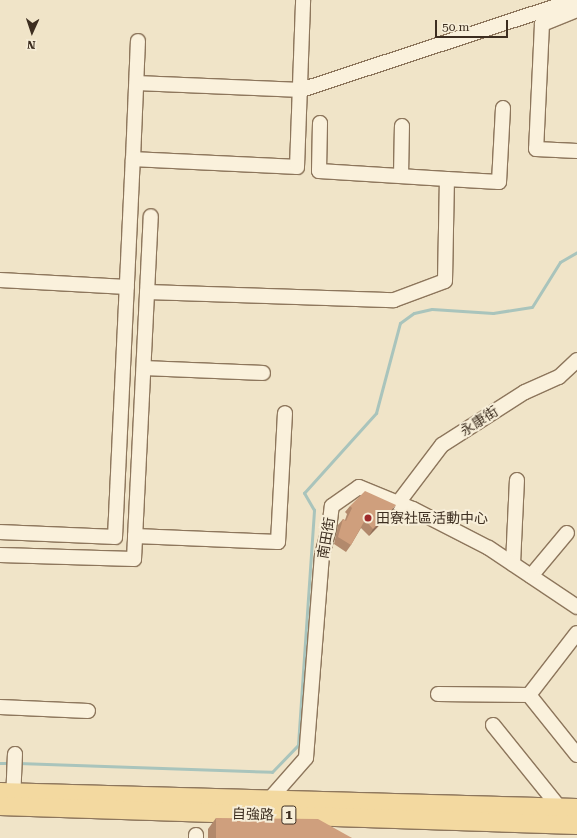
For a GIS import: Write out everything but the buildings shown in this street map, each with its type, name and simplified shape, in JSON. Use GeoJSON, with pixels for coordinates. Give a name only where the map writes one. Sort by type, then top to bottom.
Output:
{"type":"FeatureCollection","features":[{"type":"Feature","properties":{"kind":"main road","name":"自強路"},"geometry":{"type":"LineString","coordinates":[[8,795],[572,819]]}},
{"type":"Feature","properties":{"kind":"lane"},"geometry":{"type":"LineString","coordinates":[[133,159],[296,167],[301,90],[303,0]]}},
{"type":"Feature","properties":{"kind":"lane"},"geometry":{"type":"LineString","coordinates":[[137,84],[301,90],[574,0]]}},
{"type":"Feature","properties":{"kind":"lane"},"geometry":{"type":"LineString","coordinates":[[577,10],[542,24],[536,149],[577,151]]}},
{"type":"Feature","properties":{"kind":"lane"},"geometry":{"type":"LineString","coordinates":[[0,532],[115,537],[138,42]]}},
{"type":"Feature","properties":{"kind":"lane"},"geometry":{"type":"LineString","coordinates":[[320,123],[318,171],[499,182],[503,108]]}},
{"type":"Feature","properties":{"kind":"lane"},"geometry":{"type":"LineString","coordinates":[[401,176],[402,126]]}},
{"type":"Feature","properties":{"kind":"lane"},"geometry":{"type":"LineString","coordinates":[[148,292],[394,300],[445,280],[448,179]]}},
{"type":"Feature","properties":{"kind":"lane"},"geometry":{"type":"LineString","coordinates":[[0,555],[134,559],[151,216]]}},
{"type":"Feature","properties":{"kind":"lane"},"geometry":{"type":"LineString","coordinates":[[0,280],[127,287]]}},
{"type":"Feature","properties":{"kind":"lane","name":"永康街"},"geometry":{"type":"LineString","coordinates":[[398,503],[442,445],[525,392],[559,377],[577,360]]}},
{"type":"Feature","properties":{"kind":"lane"},"geometry":{"type":"LineString","coordinates":[[144,368],[263,373]]}},
{"type":"Feature","properties":{"kind":"lane"},"geometry":{"type":"LineString","coordinates":[[135,536],[278,542],[285,413]]}},
{"type":"Feature","properties":{"kind":"lane"},"geometry":{"type":"LineString","coordinates":[[513,564],[517,480]]}},
{"type":"Feature","properties":{"kind":"lane","name":"南田街"},"geometry":{"type":"LineString","coordinates":[[269,807],[306,758],[322,555],[329,530],[332,506],[358,487],[398,503],[489,548],[577,607]]}},
{"type":"Feature","properties":{"kind":"lane"},"geometry":{"type":"LineString","coordinates":[[531,576],[567,532]]}},
{"type":"Feature","properties":{"kind":"lane"},"geometry":{"type":"LineString","coordinates":[[529,695],[577,633]]}},
{"type":"Feature","properties":{"kind":"lane"},"geometry":{"type":"LineString","coordinates":[[438,694],[529,695]]}},
{"type":"Feature","properties":{"kind":"lane"},"geometry":{"type":"LineString","coordinates":[[529,695],[577,755]]}},
{"type":"Feature","properties":{"kind":"lane"},"geometry":{"type":"LineString","coordinates":[[0,707],[88,711]]}},
{"type":"Feature","properties":{"kind":"lane"},"geometry":{"type":"LineString","coordinates":[[494,725],[572,819]]}},
{"type":"Feature","properties":{"kind":"lane"},"geometry":{"type":"LineString","coordinates":[[8,795],[15,754]]}},
{"type":"Feature","properties":{"kind":"waterway"},"geometry":{"type":"LineString","coordinates":[[18,763],[272,772],[298,745],[314,510],[304,493],[376,413],[400,323],[414,313],[432,309],[493,313],[532,307],[560,262],[577,252]]}},
{"type":"Feature","properties":{"kind":"waterway"},"geometry":{"type":"LineString","coordinates":[[0,763],[10,763]]}},
{"type":"Feature","properties":{"kind":"place","name":"田寮社區活動中心"},"geometry":{"type":"Point","coordinates":[368,518]}}]}
